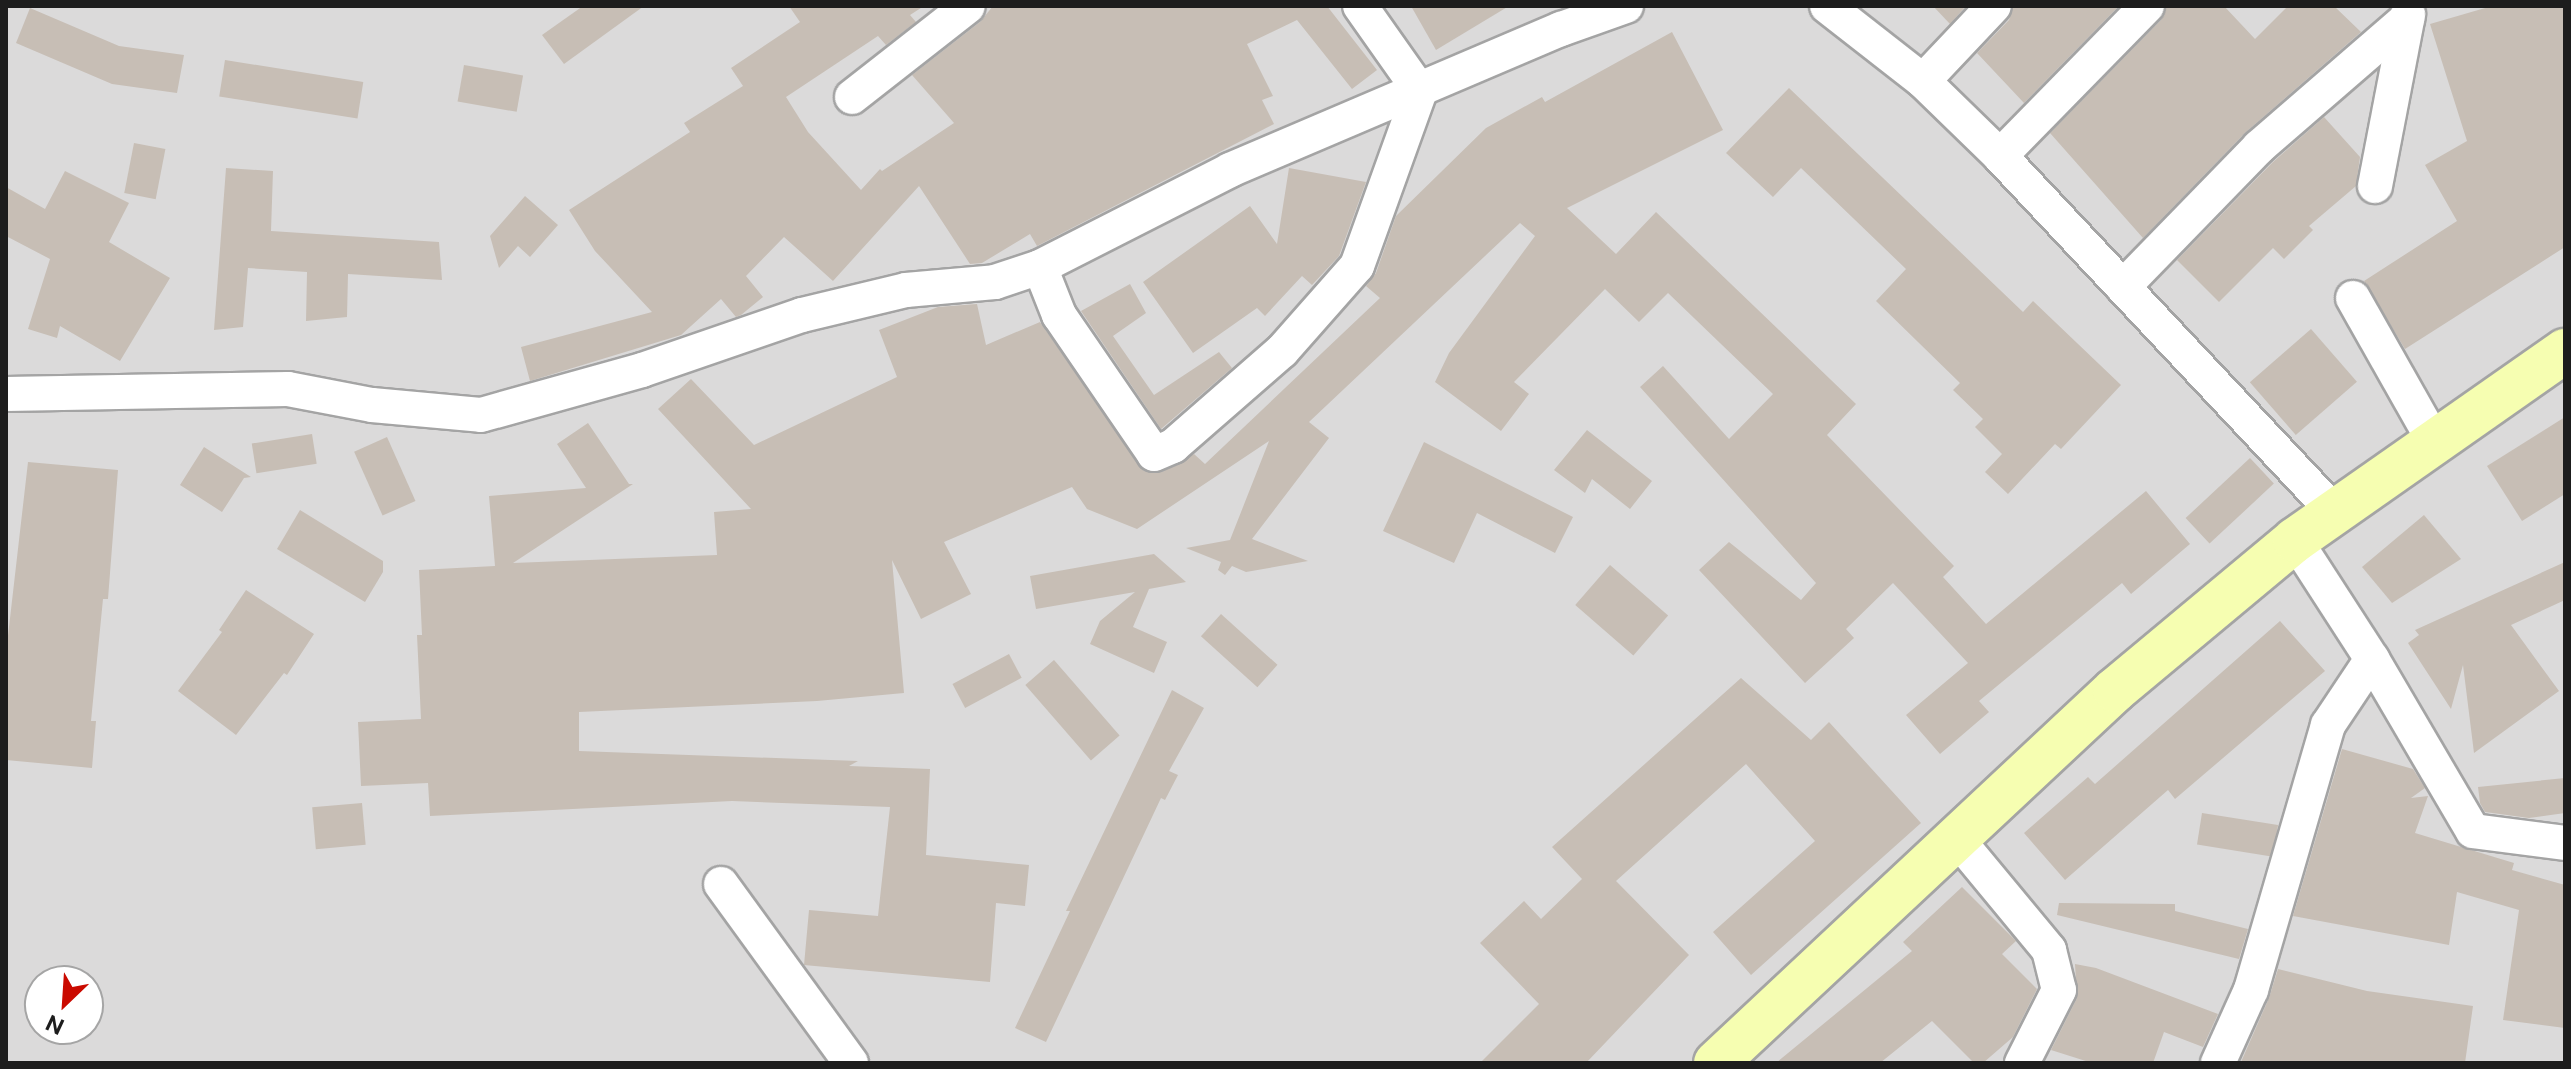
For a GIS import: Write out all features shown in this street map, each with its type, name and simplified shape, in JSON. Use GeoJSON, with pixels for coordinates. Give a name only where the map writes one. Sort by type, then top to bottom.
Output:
{"type":"FeatureCollection","features":[{"type":"Feature","properties":{"kind":"street"},"geometry":{"type":"LineString","coordinates":[[852,97],[968,6]]}},
{"type":"Feature","properties":{"kind":"street"},"geometry":{"type":"LineString","coordinates":[[1360,6],[1420,91]]}},
{"type":"Feature","properties":{"kind":"street"},"geometry":{"type":"LineString","coordinates":[[6,394],[288,389],[372,405],[481,415],[642,370],[802,315],[906,290],[995,282],[1040,267],[1230,170],[1561,29],[1626,6]]}},
{"type":"Feature","properties":{"kind":"street"},"geometry":{"type":"LineString","coordinates":[[1827,6],[1923,81],[2000,156],[2336,514]]}},
{"type":"Feature","properties":{"kind":"street"},"geometry":{"type":"LineString","coordinates":[[1923,81],[1994,6]]}},
{"type":"Feature","properties":{"kind":"street"},"geometry":{"type":"LineString","coordinates":[[2000,156],[2147,6]]}},
{"type":"Feature","properties":{"kind":"street"},"geometry":{"type":"LineString","coordinates":[[2123,287],[2259,147],[2409,13]]}},
{"type":"Feature","properties":{"kind":"street"},"geometry":{"type":"LineString","coordinates":[[2375,186],[2409,13]]}},
{"type":"Feature","properties":{"kind":"street"},"geometry":{"type":"LineString","coordinates":[[1040,267],[1059,315],[1154,454],[1173,446],[1282,351],[1357,266],[1420,91]]}},
{"type":"Feature","properties":{"kind":"street"},"geometry":{"type":"LineString","coordinates":[[2353,298],[2435,443]]}},
{"type":"Feature","properties":{"kind":"street"},"geometry":{"type":"LineString","coordinates":[[1716,1063],[2104,701],[2295,540],[2565,351]]}},
{"type":"Feature","properties":{"kind":"street"},"geometry":{"type":"LineString","coordinates":[[2295,540],[2372,659],[2473,831],[2565,843]]}},
{"type":"Feature","properties":{"kind":"street"},"geometry":{"type":"LineString","coordinates":[[2218,1063],[2251,990],[2328,725],[2372,659]]}},
{"type":"Feature","properties":{"kind":"street"},"geometry":{"type":"LineString","coordinates":[[1958,840],[2049,950],[2059,990],[2022,1063]]}},
{"type":"Feature","properties":{"kind":"street"},"geometry":{"type":"LineString","coordinates":[[721,884],[851,1063]]}},
{"type":"Feature","properties":{"kind":"shaded area"},"geometry":{"type":"Polygon","coordinates":[[[6,6],[2565,6],[2565,1063],[6,1063],[6,6]]]}},
{"type":"Feature","properties":{"kind":"building"},"geometry":{"type":"Polygon","coordinates":[[[583,6],[644,6],[564,64],[542,35],[583,6]]]}},
{"type":"Feature","properties":{"kind":"building"},"geometry":{"type":"Polygon","coordinates":[[[789,6],[924,6],[910,15],[916,22],[886,45],[878,36],[786,97],[808,132],[861,190],[880,169],[882,171],[954,123],[912,75],[980,22],[993,6],[1327,6],[1377,70],[1352,89],[1297,20],[1247,44],[1273,96],[1262,100],[1274,124],[1037,246],[1030,234],[982,263],[970,264],[919,186],[833,281],[784,237],[746,276],[763,297],[741,315],[736,317],[721,299],[681,335],[530,381],[521,347],[652,312],[595,251],[569,210],[690,132],[684,123],[743,86],[731,68],[800,22],[789,6]]]}},
{"type":"Feature","properties":{"kind":"building"},"geometry":{"type":"Polygon","coordinates":[[[1411,6],[1509,6],[1436,50],[1411,6]]]}},
{"type":"Feature","properties":{"kind":"building"},"geometry":{"type":"Polygon","coordinates":[[[1933,6],[1966,6],[1950,24],[1933,6]]]}},
{"type":"Feature","properties":{"kind":"building"},"geometry":{"type":"Polygon","coordinates":[[[2013,6],[2119,6],[2024,103],[1977,53],[2009,20],[2013,6]]]}},
{"type":"Feature","properties":{"kind":"building"},"geometry":{"type":"Polygon","coordinates":[[[2166,6],[2224,6],[2255,39],[2288,6],[2334,6],[2361,32],[2246,132],[2143,238],[2050,133],[2161,20],[2166,6]]]}},
{"type":"Feature","properties":{"kind":"building"},"geometry":{"type":"Polygon","coordinates":[[[2492,6],[2565,6],[2565,247],[2405,349],[2364,281],[2457,221],[2425,165],[2467,141],[2430,24],[2492,6]]]}},
{"type":"Feature","properties":{"kind":"building"},"geometry":{"type":"Polygon","coordinates":[[[30,8],[119,46],[184,55],[177,93],[112,84],[16,43],[30,8]]]}},
{"type":"Feature","properties":{"kind":"building"},"geometry":{"type":"Polygon","coordinates":[[[1672,32],[1723,130],[1567,208],[1616,254],[1656,212],[1856,404],[1827,435],[1954,566],[1943,577],[1986,624],[2146,491],[2190,544],[2131,594],[2122,583],[1979,701],[1989,712],[1940,754],[1906,715],[1968,663],[1893,583],[1846,629],[1854,638],[1805,683],[1699,570],[1729,542],[1801,600],[1816,583],[1640,387],[1663,366],[1729,439],[1773,394],[1668,293],[1639,322],[1605,289],[1514,382],[1529,394],[1501,431],[1435,382],[1449,353],[1535,236],[1520,223],[1309,422],[1329,438],[1252,539],[1308,561],[1246,572],[1232,566],[1225,575],[1218,570],[1221,562],[1186,548],[1230,540],[1269,441],[1137,529],[1087,509],[1072,487],[944,542],[971,594],[921,619],[892,560],[904,693],[817,701],[579,712],[579,751],[858,761],[849,766],[930,769],[926,855],[1029,865],[1025,906],[996,903],[990,982],[804,965],[809,910],[878,916],[890,807],[732,801],[430,816],[428,783],[361,786],[358,722],[421,719],[417,635],[422,635],[419,570],[495,566],[489,496],[586,488],[557,444],[588,423],[629,484],[633,484],[513,563],[717,555],[714,512],[751,509],[658,409],[691,379],[754,445],[897,377],[879,330],[938,307],[977,304],[986,345],[1040,322],[1144,471],[1162,472],[1194,454],[1205,464],[1380,298],[1366,286],[1376,273],[1396,216],[1486,128],[1542,97],[1545,102],[1672,32]]]}},
{"type":"Feature","properties":{"kind":"building"},"geometry":{"type":"Polygon","coordinates":[[[225,60],[363,82],[357,118],[219,97],[225,60]]]}},
{"type":"Feature","properties":{"kind":"building"},"geometry":{"type":"Polygon","coordinates":[[[464,65],[523,75],[517,112],[458,101],[464,65]]]}},
{"type":"Feature","properties":{"kind":"building"},"geometry":{"type":"Polygon","coordinates":[[[1789,88],[2023,312],[2033,301],[2121,385],[2061,449],[2055,444],[2008,494],[1985,472],[2002,454],[1975,427],[1983,419],[1953,390],[1960,383],[1876,301],[1906,269],[1801,168],[1773,197],[1726,153],[1789,88]]]}},
{"type":"Feature","properties":{"kind":"building"},"geometry":{"type":"Polygon","coordinates":[[[2324,117],[2360,157],[2356,186],[2309,226],[2313,230],[2284,259],[2273,248],[2219,302],[2177,260],[2273,162],[2324,117]]]}},
{"type":"Feature","properties":{"kind":"building"},"geometry":{"type":"Polygon","coordinates":[[[134,143],[165,149],[156,199],[124,193],[134,143]]]}},
{"type":"Feature","properties":{"kind":"building"},"geometry":{"type":"Polygon","coordinates":[[[226,168],[273,171],[271,231],[439,242],[442,280],[348,274],[347,317],[306,321],[307,272],[248,268],[243,327],[214,330],[226,168]]]}},
{"type":"Feature","properties":{"kind":"building"},"geometry":{"type":"Polygon","coordinates":[[[1289,168],[1366,182],[1339,256],[1312,285],[1302,276],[1265,316],[1257,308],[1193,353],[1143,282],[1250,206],[1277,244],[1289,168]]]}},
{"type":"Feature","properties":{"kind":"building"},"geometry":{"type":"Polygon","coordinates":[[[65,171],[129,203],[109,242],[170,278],[120,361],[60,326],[57,338],[28,329],[50,259],[6,236],[6,187],[45,209],[65,171]]]}},
{"type":"Feature","properties":{"kind":"building"},"geometry":{"type":"Polygon","coordinates":[[[525,196],[558,225],[530,257],[518,246],[499,268],[490,236],[525,196]]]}},
{"type":"Feature","properties":{"kind":"building"},"geometry":{"type":"Polygon","coordinates":[[[1130,284],[1146,313],[1113,336],[1154,395],[1219,352],[1232,368],[1161,429],[1081,311],[1130,284]]]}},
{"type":"Feature","properties":{"kind":"building"},"geometry":{"type":"Polygon","coordinates":[[[2311,329],[2357,382],[2296,435],[2250,382],[2311,329]]]}},
{"type":"Feature","properties":{"kind":"building"},"geometry":{"type":"Polygon","coordinates":[[[2565,417],[2565,494],[2522,521],[2487,466],[2565,417]]]}},
{"type":"Feature","properties":{"kind":"building"},"geometry":{"type":"Polygon","coordinates":[[[1587,430],[1652,481],[1630,509],[1592,479],[1585,493],[1554,470],[1587,430]]]}},
{"type":"Feature","properties":{"kind":"building"},"geometry":{"type":"Polygon","coordinates":[[[312,434],[317,464],[256,473],[252,444],[312,434]]]}},
{"type":"Feature","properties":{"kind":"building"},"geometry":{"type":"Polygon","coordinates":[[[387,437],[415,501],[383,516],[354,452],[387,437]]]}},
{"type":"Feature","properties":{"kind":"building"},"geometry":{"type":"Polygon","coordinates":[[[1424,442],[1573,517],[1555,553],[1477,513],[1454,563],[1383,531],[1424,442]]]}},
{"type":"Feature","properties":{"kind":"building"},"geometry":{"type":"Polygon","coordinates":[[[204,447],[251,477],[244,478],[222,512],[180,485],[204,447]]]}},
{"type":"Feature","properties":{"kind":"building"},"geometry":{"type":"Polygon","coordinates":[[[2250,458],[2274,484],[2210,544],[2186,518],[2250,458]]]}},
{"type":"Feature","properties":{"kind":"building"},"geometry":{"type":"Polygon","coordinates":[[[28,462],[118,470],[108,599],[103,599],[91,721],[96,721],[92,768],[6,760],[6,653],[28,462]]]}},
{"type":"Feature","properties":{"kind":"building"},"geometry":{"type":"Polygon","coordinates":[[[300,510],[383,561],[383,572],[365,602],[277,549],[300,510]]]}},
{"type":"Feature","properties":{"kind":"building"},"geometry":{"type":"Polygon","coordinates":[[[2424,515],[2461,559],[2392,603],[2362,567],[2424,515]]]}},
{"type":"Feature","properties":{"kind":"building"},"geometry":{"type":"Polygon","coordinates":[[[1154,554],[1186,582],[1149,589],[1133,627],[1167,642],[1154,673],[1090,644],[1100,621],[1135,592],[1036,609],[1030,576],[1154,554]]]}},
{"type":"Feature","properties":{"kind":"building"},"geometry":{"type":"Polygon","coordinates":[[[2565,562],[2565,600],[2511,625],[2559,691],[2474,753],[2463,665],[2451,709],[2408,643],[2419,635],[2415,630],[2565,562]]]}},
{"type":"Feature","properties":{"kind":"building"},"geometry":{"type":"Polygon","coordinates":[[[1610,565],[1668,616],[1633,656],[1575,605],[1610,565]]]}},
{"type":"Feature","properties":{"kind":"building"},"geometry":{"type":"Polygon","coordinates":[[[246,590],[314,634],[287,675],[284,673],[236,735],[178,691],[222,632],[219,630],[246,590]]]}},
{"type":"Feature","properties":{"kind":"building"},"geometry":{"type":"Polygon","coordinates":[[[1221,614],[1277,665],[1257,687],[1201,636],[1221,614]]]}},
{"type":"Feature","properties":{"kind":"building"},"geometry":{"type":"Polygon","coordinates":[[[2280,621],[2325,671],[2175,799],[2168,790],[2065,880],[2024,833],[2088,777],[2095,784],[2280,621]]]}},
{"type":"Feature","properties":{"kind":"building"},"geometry":{"type":"Polygon","coordinates":[[[1009,654],[1022,678],[965,708],[952,684],[1009,654]]]}},
{"type":"Feature","properties":{"kind":"building"},"geometry":{"type":"Polygon","coordinates":[[[1054,660],[1120,735],[1091,760],[1025,685],[1054,660]]]}},
{"type":"Feature","properties":{"kind":"building"},"geometry":{"type":"Polygon","coordinates":[[[1741,678],[1811,740],[1829,722],[1921,823],[1751,975],[1713,932],[1815,841],[1746,764],[1616,881],[1689,955],[1586,1063],[1480,1063],[1539,1004],[1480,943],[1524,901],[1541,919],[1582,879],[1552,847],[1741,678]]]}},
{"type":"Feature","properties":{"kind":"building"},"geometry":{"type":"Polygon","coordinates":[[[1172,690],[1204,708],[1169,771],[1178,775],[1165,800],[1161,798],[1046,1042],[1015,1028],[1070,911],[1066,911],[1172,690]]]}},
{"type":"Feature","properties":{"kind":"building"},"geometry":{"type":"Polygon","coordinates":[[[2342,749],[2413,769],[2425,788],[2411,798],[2428,796],[2415,833],[2514,863],[2512,870],[2565,885],[2565,1028],[2503,1020],[2519,910],[2457,892],[2449,945],[2293,916],[2342,749]]]}},
{"type":"Feature","properties":{"kind":"building"},"geometry":{"type":"Polygon","coordinates":[[[2565,778],[2565,813],[2529,818],[2485,812],[2480,803],[2478,787],[2565,778]]]}},
{"type":"Feature","properties":{"kind":"building"},"geometry":{"type":"Polygon","coordinates":[[[362,803],[366,845],[316,849],[312,807],[362,803]]]}},
{"type":"Feature","properties":{"kind":"building"},"geometry":{"type":"Polygon","coordinates":[[[2202,813],[2278,825],[2273,857],[2197,845],[2202,813]]]}},
{"type":"Feature","properties":{"kind":"building"},"geometry":{"type":"Polygon","coordinates":[[[1962,887],[2016,941],[2002,954],[2037,989],[2013,1037],[1983,1063],[1974,1063],[1932,1021],[1880,1063],[1776,1063],[1912,951],[1903,942],[1962,887]]]}},
{"type":"Feature","properties":{"kind":"building"},"geometry":{"type":"Polygon","coordinates":[[[2059,903],[2175,904],[2175,911],[2248,929],[2239,959],[2057,915],[2059,903]]]}},
{"type":"Feature","properties":{"kind":"building"},"geometry":{"type":"Polygon","coordinates":[[[2075,964],[2096,968],[2218,1014],[2203,1047],[2164,1032],[2153,1063],[2092,1063],[2051,1050],[2077,998],[2075,964]]]}},
{"type":"Feature","properties":{"kind":"building"},"geometry":{"type":"Polygon","coordinates":[[[2278,969],[2367,991],[2473,1006],[2465,1063],[2241,1062],[2278,969]]]}}]}
